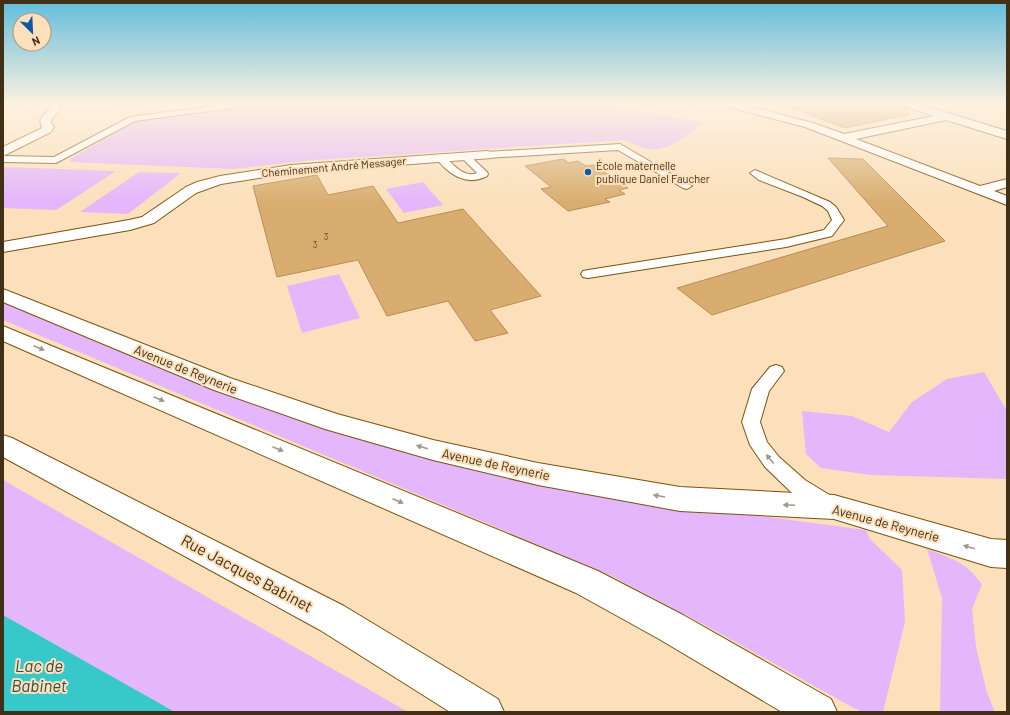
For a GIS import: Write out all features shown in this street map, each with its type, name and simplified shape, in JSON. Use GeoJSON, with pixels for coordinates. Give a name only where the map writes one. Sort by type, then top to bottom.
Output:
{"type":"FeatureCollection","features":[{"type":"Feature","properties":{"kind":"street"},"geometry":{"type":"LineString","coordinates":[[3,152],[34,136]]}},
{"type":"Feature","properties":{"kind":"street"},"geometry":{"type":"LineString","coordinates":[[839,136],[1007,201]]}},
{"type":"Feature","properties":{"kind":"street"},"geometry":{"type":"LineString","coordinates":[[843,138],[851,136]]}},
{"type":"Feature","properties":{"kind":"street","name":"Cheminement André Messager"},"geometry":{"type":"LineString","coordinates":[[3,248],[130,226],[148,220],[191,190],[220,180],[291,169],[487,155]]}},
{"type":"Feature","properties":{"kind":"street"},"geometry":{"type":"LineString","coordinates":[[980,190],[1007,183]]}},
{"type":"Feature","properties":{"kind":"street","name":"Avenue de Reynerie"},"geometry":{"type":"LineString","coordinates":[[3,295],[222,384],[334,422],[433,450],[538,474],[680,499],[834,507],[991,553],[1007,554]]}},
{"type":"Feature","properties":{"kind":"street"},"geometry":{"type":"LineString","coordinates":[[3,333],[587,582],[671,627],[818,712]]}},
{"type":"Feature","properties":{"kind":"street","name":"Rue Jacques Babinet"},"geometry":{"type":"LineString","coordinates":[[3,445],[332,618],[485,712]]}},
{"type":"Feature","properties":{"kind":"lane"},"geometry":{"type":"LineString","coordinates":[[3,159],[56,160],[100,136]]}},
{"type":"Feature","properties":{"kind":"lane"},"geometry":{"type":"LineString","coordinates":[[487,155],[620,147],[687,186]]}},
{"type":"Feature","properties":{"kind":"lane"},"geometry":{"type":"LineString","coordinates":[[440,158],[462,177],[469,179],[478,178],[483,174],[465,156]]}},
{"type":"Feature","properties":{"kind":"lane"},"geometry":{"type":"LineString","coordinates":[[588,274],[786,243],[828,233],[835,226],[838,220],[831,208],[815,199],[765,180],[755,173]]}},
{"type":"Feature","properties":{"kind":"lane"},"geometry":{"type":"LineString","coordinates":[[776,371],[761,389],[751,422],[759,445],[772,462],[798,486],[834,507]]}},
{"type":"Feature","properties":{"kind":"shaded area"},"geometry":{"type":"Polygon","coordinates":[[[110,136],[685,136],[678,142],[664,148],[656,149],[648,149],[624,140],[315,160],[232,169],[70,162],[70,159],[110,136]]]}},
{"type":"Feature","properties":{"kind":"shaded area"},"geometry":{"type":"Polygon","coordinates":[[[3,167],[116,171],[56,210],[3,208],[3,167]]]}},
{"type":"Feature","properties":{"kind":"shaded area"},"geometry":{"type":"Polygon","coordinates":[[[139,172],[181,173],[128,214],[80,212],[139,172]]]}},
{"type":"Feature","properties":{"kind":"shaded area"},"geometry":{"type":"Polygon","coordinates":[[[423,182],[443,205],[404,213],[386,189],[423,182]]]}},
{"type":"Feature","properties":{"kind":"shaded area"},"geometry":{"type":"Polygon","coordinates":[[[339,274],[360,318],[302,333],[287,286],[339,274]]]}},
{"type":"Feature","properties":{"kind":"shaded area"},"geometry":{"type":"Polygon","coordinates":[[[3,301],[265,404],[707,509],[866,530],[870,539],[902,570],[905,622],[883,712],[862,712],[852,707],[712,629],[612,576],[3,320],[3,301]]]}},
{"type":"Feature","properties":{"kind":"shaded area"},"geometry":{"type":"Polygon","coordinates":[[[984,372],[1007,411],[1007,479],[871,475],[821,468],[806,454],[802,411],[852,416],[889,432],[912,402],[947,379],[984,372]]]}},
{"type":"Feature","properties":{"kind":"shaded area"},"geometry":{"type":"Polygon","coordinates":[[[3,480],[408,712],[175,712],[3,615],[3,480]]]}},
{"type":"Feature","properties":{"kind":"shaded area"},"geometry":{"type":"Polygon","coordinates":[[[927,549],[951,558],[964,565],[982,584],[972,609],[976,647],[987,693],[995,712],[940,712],[942,598],[927,549]]]}},
{"type":"Feature","properties":{"kind":"water","name":"Lac de Babinet"},"geometry":{"type":"Polygon","coordinates":[[[3,615],[175,712],[3,712],[3,615]]]}},
{"type":"Feature","properties":{"kind":"building"},"geometry":{"type":"Polygon","coordinates":[[[828,158],[863,159],[945,241],[712,315],[677,288],[888,226],[828,158]]]}},
{"type":"Feature","properties":{"kind":"building"},"geometry":{"type":"Polygon","coordinates":[[[563,159],[569,163],[578,161],[586,166],[594,165],[628,188],[619,190],[625,194],[605,199],[610,202],[568,211],[541,189],[551,187],[525,166],[563,159]]]}},
{"type":"Feature","properties":{"kind":"building"},"geometry":{"type":"Polygon","coordinates":[[[317,175],[328,195],[373,186],[398,223],[463,209],[541,296],[490,310],[508,333],[475,341],[448,301],[387,316],[358,260],[277,277],[253,186],[317,175]]]}},
{"type":"Feature","properties":{"kind":"place","name":"École maternelle publique Daniel Faucher"},"geometry":{"type":"Point","coordinates":[588,172]}}]}
